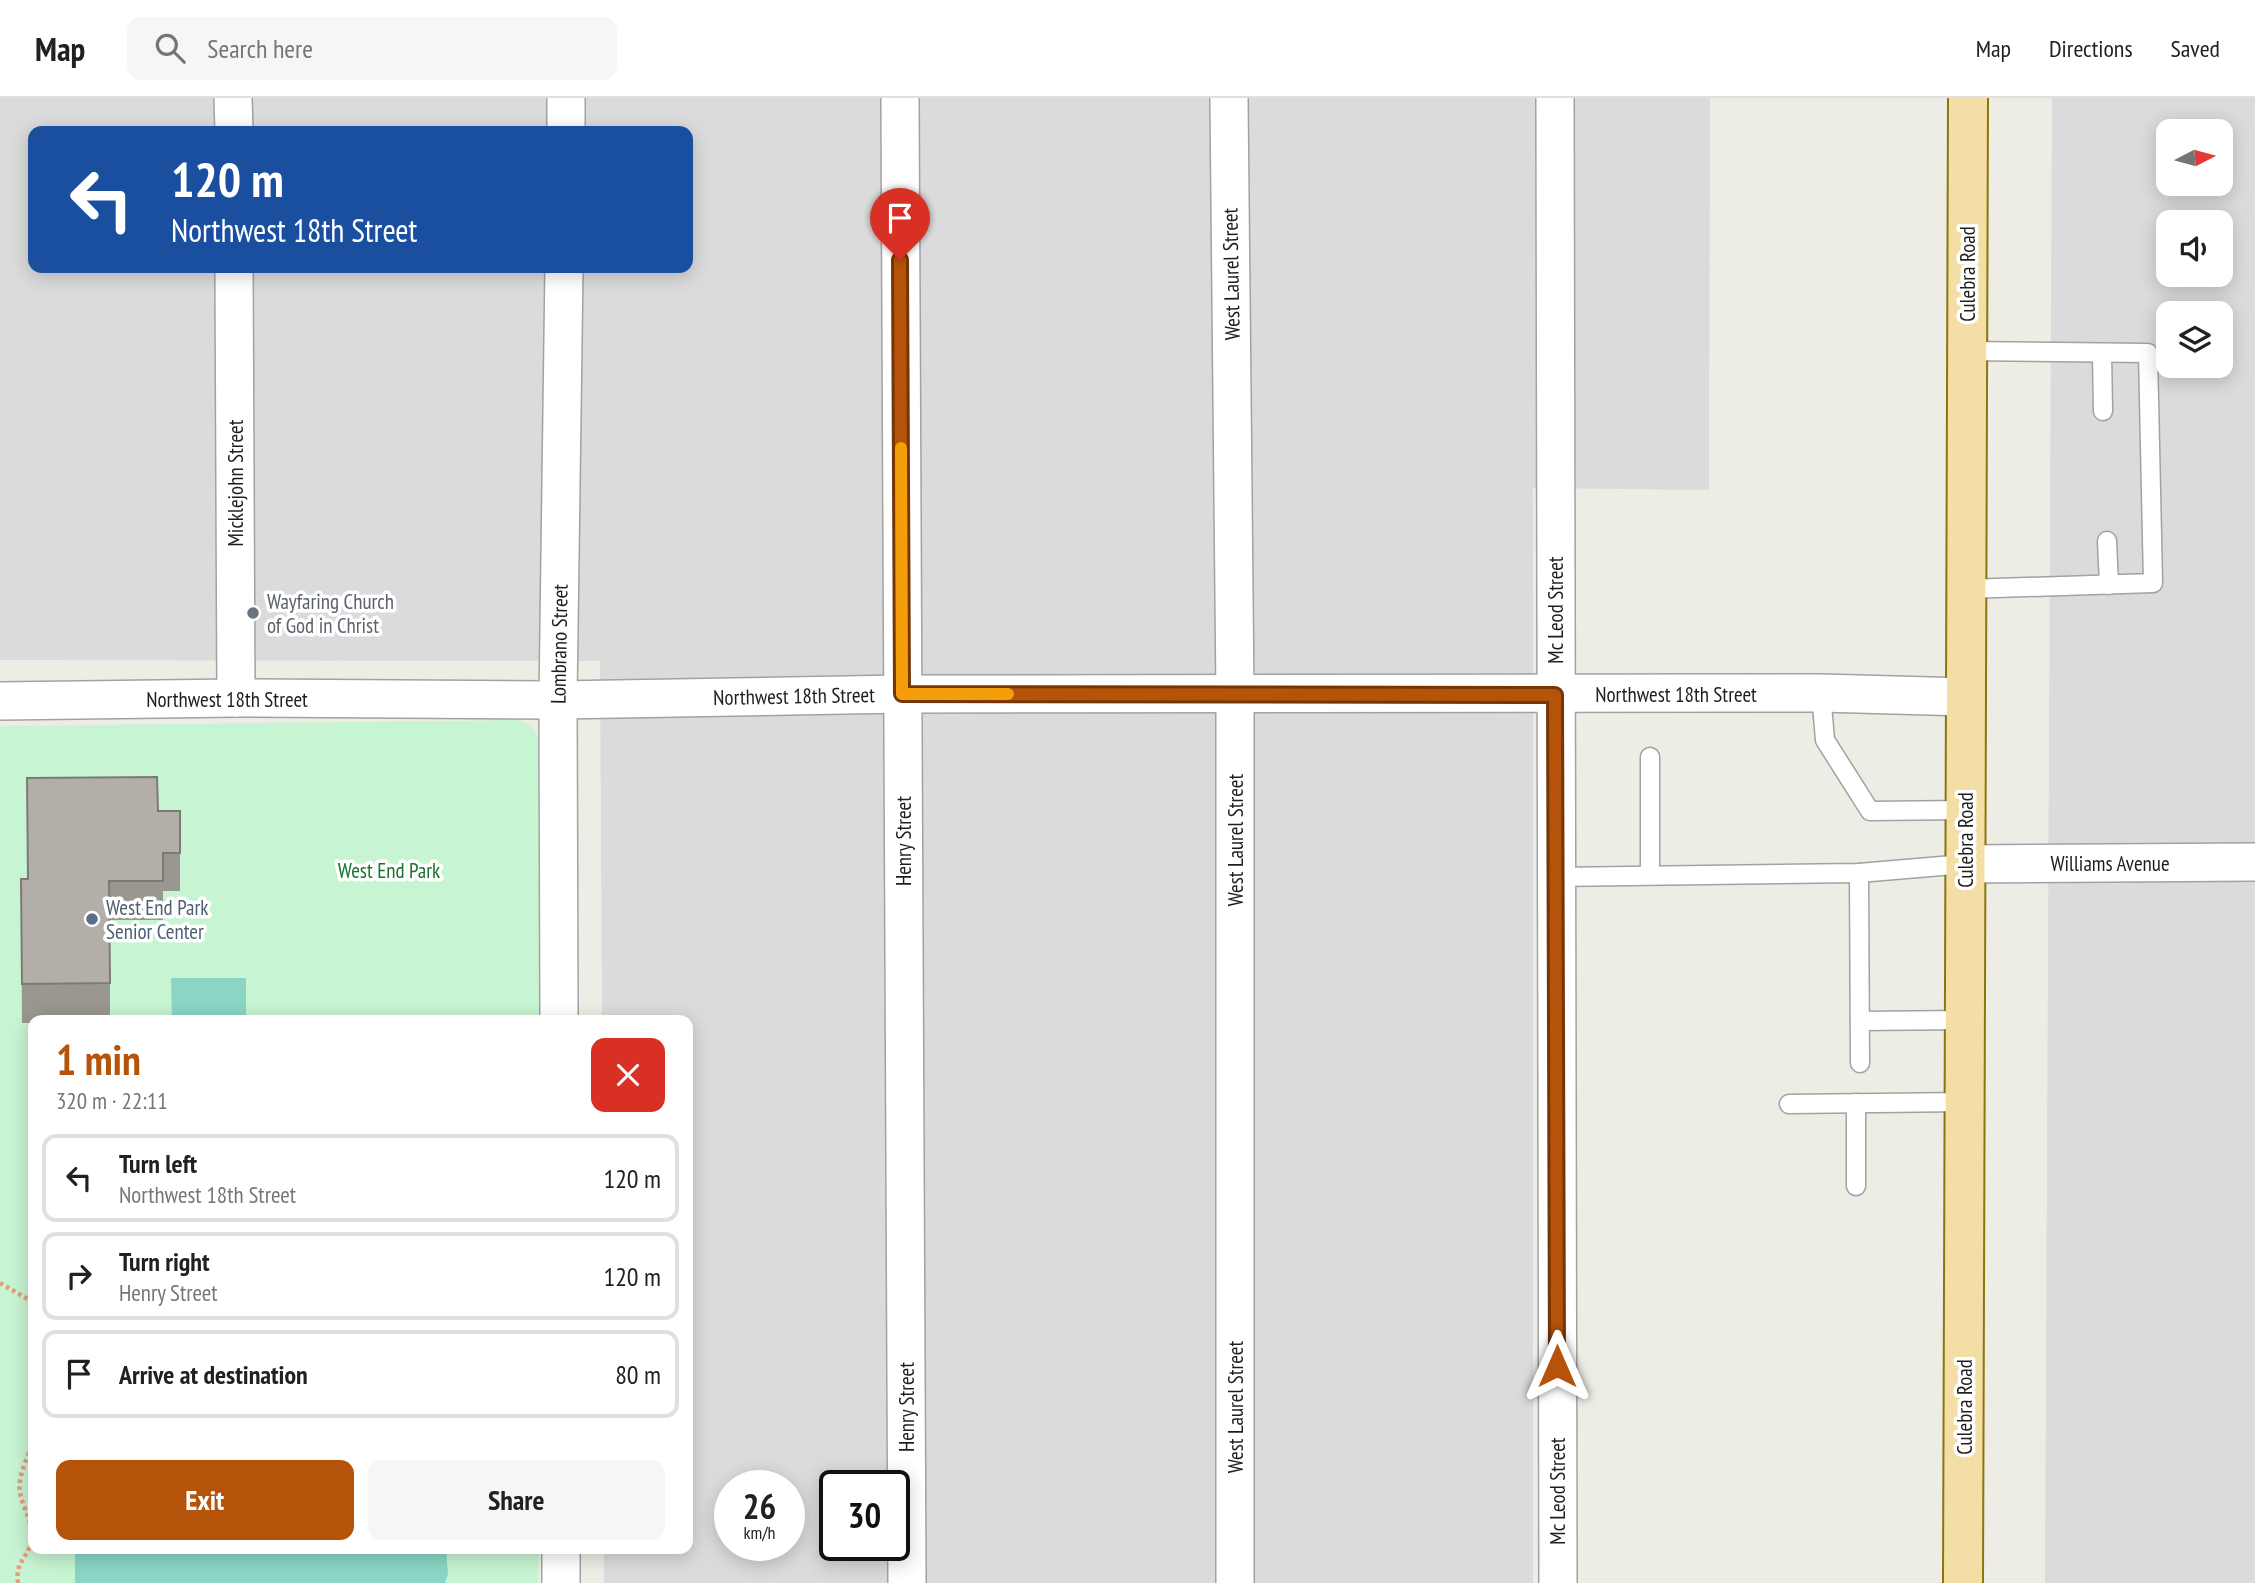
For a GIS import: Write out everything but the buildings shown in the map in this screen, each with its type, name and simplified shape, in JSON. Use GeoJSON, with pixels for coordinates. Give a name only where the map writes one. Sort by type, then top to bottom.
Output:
{"type":"FeatureCollection","features":[{"type":"Feature","properties":{"kind":"main road","name":"Culebra Road"},"geometry":{"type":"LineString","coordinates":[[1963,1583],[1968,98]]}},
{"type":"Feature","properties":{"kind":"street"},"geometry":{"type":"LineString","coordinates":[[233,98],[234,126]]}},
{"type":"Feature","properties":{"kind":"street"},"geometry":{"type":"LineString","coordinates":[[566,98],[566,126]]}},
{"type":"Feature","properties":{"kind":"street","name":"Henry Street"},"geometry":{"type":"LineString","coordinates":[[900,98],[907,1583]]}},
{"type":"Feature","properties":{"kind":"street","name":"West Laurel Street"},"geometry":{"type":"LineString","coordinates":[[1229,98],[1235,694],[1235,1583]]}},
{"type":"Feature","properties":{"kind":"street","name":"Mc Leod Street"},"geometry":{"type":"LineString","coordinates":[[1555,98],[1558,1583]]}},
{"type":"Feature","properties":{"kind":"street","name":"Micklejohn Street"},"geometry":{"type":"LineString","coordinates":[[234,273],[236,698]]}},
{"type":"Feature","properties":{"kind":"street","name":"Lombrano Street"},"geometry":{"type":"LineString","coordinates":[[559,1015],[558,700],[564,273]]}},
{"type":"Feature","properties":{"kind":"street","name":"Northwest 18th Street"},"geometry":{"type":"LineString","coordinates":[[0,701],[236,698],[558,700],[902,694],[1821,693],[1966,697]]}},
{"type":"Feature","properties":{"kind":"street","name":"Williams Avenue"},"geometry":{"type":"LineString","coordinates":[[1965,864],[2255,862]]}},
{"type":"Feature","properties":{"kind":"street"},"geometry":{"type":"LineString","coordinates":[[561,1554],[561,1583]]}},
{"type":"Feature","properties":{"kind":"lane"},"geometry":{"type":"LineString","coordinates":[[1966,590],[2153,583],[2148,353],[1967,351]]}},
{"type":"Feature","properties":{"kind":"lane"},"geometry":{"type":"LineString","coordinates":[[2102,353],[2103,411]]}},
{"type":"Feature","properties":{"kind":"lane"},"geometry":{"type":"LineString","coordinates":[[2106,541],[2109,585]]}},
{"type":"Feature","properties":{"kind":"lane"},"geometry":{"type":"LineString","coordinates":[[1821,693],[1825,740],[1870,811],[1965,810]]}},
{"type":"Feature","properties":{"kind":"lane"},"geometry":{"type":"LineString","coordinates":[[1650,757],[1650,875]]}},
{"type":"Feature","properties":{"kind":"lane"},"geometry":{"type":"LineString","coordinates":[[1556,877],[1859,873],[1965,864]]}},
{"type":"Feature","properties":{"kind":"lane"},"geometry":{"type":"LineString","coordinates":[[1859,873],[1860,1063]]}},
{"type":"Feature","properties":{"kind":"lane"},"geometry":{"type":"LineString","coordinates":[[1860,1021],[1965,1020]]}},
{"type":"Feature","properties":{"kind":"lane"},"geometry":{"type":"LineString","coordinates":[[1789,1104],[1965,1102]]}},
{"type":"Feature","properties":{"kind":"lane"},"geometry":{"type":"LineString","coordinates":[[1856,1103],[1856,1186]]}},
{"type":"Feature","properties":{"kind":"path"},"geometry":{"type":"LineString","coordinates":[[0,1283],[28,1299]]}},
{"type":"Feature","properties":{"kind":"path"},"geometry":{"type":"LineString","coordinates":[[28,1456],[19,1490],[28,1517]]}},
{"type":"Feature","properties":{"kind":"path"},"geometry":{"type":"LineString","coordinates":[[19,1583],[16,1570],[28,1548]]}},
{"type":"Feature","properties":{"kind":"shaded area"},"geometry":{"type":"Polygon","coordinates":[[[0,98],[1710,98],[1709,490],[1533,488],[1533,1583],[604,1583],[604,1554],[693,1554],[693,1015],[602,1015],[600,661],[0,660],[0,98]]]}},
{"type":"Feature","properties":{"kind":"shaded area"},"geometry":{"type":"Polygon","coordinates":[[[2052,98],[2255,98],[2255,1583],[2045,1583],[2052,98]]]}},
{"type":"Feature","properties":{"kind":"shaded area"},"geometry":{"type":"Polygon","coordinates":[[[171,978],[246,978],[246,1015],[172,1015],[171,978]]]}},
{"type":"Feature","properties":{"kind":"shaded area"},"geometry":{"type":"Polygon","coordinates":[[[75,1554],[446,1554],[448,1574],[445,1583],[75,1583],[75,1554]]]}},
{"type":"Feature","properties":{"kind":"green space","name":"West End Park"},"geometry":{"type":"Polygon","coordinates":[[[521,720],[532,727],[538,736],[539,1015],[28,1015],[28,1554],[539,1554],[538,1583],[0,1583],[0,726],[521,720]]]}},
{"type":"Feature","properties":{"kind":"slow traffic"},"geometry":{"type":"LineString","coordinates":[[901,448],[902,694],[1008,694]]}},
{"type":"Feature","properties":{"kind":"place","name":"Wayfaring Church of God in Christ"},"geometry":{"type":"Point","coordinates":[253,613]}},
{"type":"Feature","properties":{"kind":"place","name":"West End Park Senior Center"},"geometry":{"type":"Point","coordinates":[92,919]}},
{"type":"Feature","properties":{"kind":"route"},"geometry":{"type":"LineString","coordinates":[[900,260],[902,694],[1555,695],[1557,1366]]}}]}
